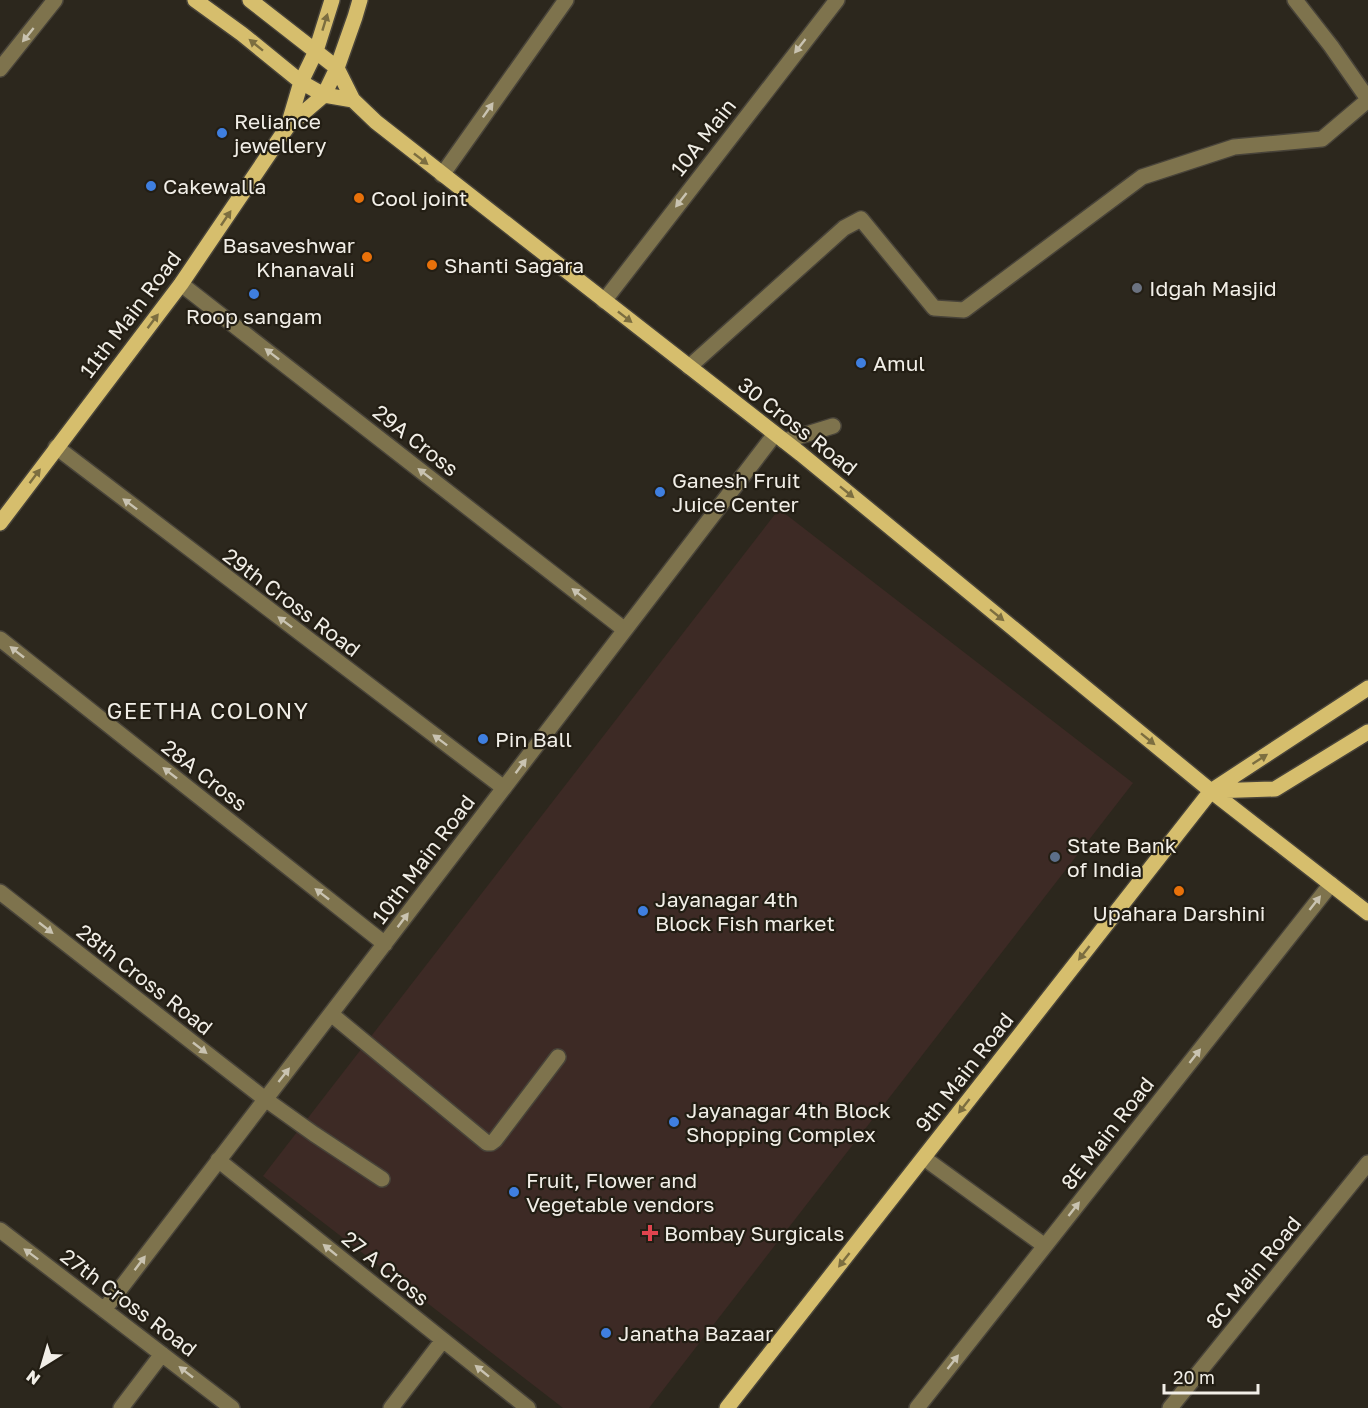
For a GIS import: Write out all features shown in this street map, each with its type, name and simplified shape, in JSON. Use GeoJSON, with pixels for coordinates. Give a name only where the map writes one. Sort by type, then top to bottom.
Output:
{"type":"FeatureCollection","features":[{"type":"Feature","properties":{"kind":"main road"},"geometry":{"type":"LineString","coordinates":[[195,0],[242,34],[301,82],[324,95],[353,100]]}},
{"type":"Feature","properties":{"kind":"main road"},"geometry":{"type":"LineString","coordinates":[[250,0],[337,68],[353,100]]}},
{"type":"Feature","properties":{"kind":"main road","name":"11th Main Road"},"geometry":{"type":"LineString","coordinates":[[288,126],[301,82],[316,51],[332,0]]}},
{"type":"Feature","properties":{"kind":"main road","name":"11th Main Road"},"geometry":{"type":"LineString","coordinates":[[0,523],[182,284],[288,126],[324,95],[337,68],[360,0]]}},
{"type":"Feature","properties":{"kind":"main road","name":"30 Cross Road"},"geometry":{"type":"LineString","coordinates":[[353,100],[376,122],[442,175],[779,437],[1211,791],[1368,913]]}},
{"type":"Feature","properties":{"kind":"main road","name":"9th Main Road"},"geometry":{"type":"LineString","coordinates":[[727,1408],[1211,791],[1368,688]]}},
{"type":"Feature","properties":{"kind":"main road"},"geometry":{"type":"LineString","coordinates":[[1211,791],[1275,789],[1368,732]]}},
{"type":"Feature","properties":{"kind":"street"},"geometry":{"type":"LineString","coordinates":[[0,69],[56,0]]}},
{"type":"Feature","properties":{"kind":"street"},"geometry":{"type":"LineString","coordinates":[[442,175],[566,0]]}},
{"type":"Feature","properties":{"kind":"street","name":"10A Main"},"geometry":{"type":"LineString","coordinates":[[604,301],[837,0]]}},
{"type":"Feature","properties":{"kind":"street"},"geometry":{"type":"LineString","coordinates":[[689,367],[844,228],[861,219],[934,308],[964,310],[1143,177],[1234,147],[1322,139],[1368,99],[1331,45],[1295,0]]}},
{"type":"Feature","properties":{"kind":"street","name":"29A Cross"},"geometry":{"type":"LineString","coordinates":[[182,284],[625,630]]}},
{"type":"Feature","properties":{"kind":"street"},"geometry":{"type":"LineString","coordinates":[[779,437],[832,426]]}},
{"type":"Feature","properties":{"kind":"street","name":"10th Main Road"},"geometry":{"type":"LineString","coordinates":[[104,1310],[625,630],[779,437]]}},
{"type":"Feature","properties":{"kind":"street","name":"29th Cross Road"},"geometry":{"type":"LineString","coordinates":[[56,447],[504,788]]}},
{"type":"Feature","properties":{"kind":"street","name":"28A Cross"},"geometry":{"type":"LineString","coordinates":[[0,639],[385,944]]}},
{"type":"Feature","properties":{"kind":"street","name":"8E Main Road"},"geometry":{"type":"LineString","coordinates":[[917,1408],[1330,884]]}},
{"type":"Feature","properties":{"kind":"street","name":"28th Cross Road"},"geometry":{"type":"LineString","coordinates":[[0,892],[265,1099],[382,1179]]}},
{"type":"Feature","properties":{"kind":"street"},"geometry":{"type":"LineString","coordinates":[[330,1014],[488,1143],[495,1140],[558,1058]]}},
{"type":"Feature","properties":{"kind":"street"},"geometry":{"type":"LineString","coordinates":[[924,1158],[1045,1246]]}},
{"type":"Feature","properties":{"kind":"street","name":"27 A Cross"},"geometry":{"type":"LineString","coordinates":[[218,1160],[528,1408]]}},
{"type":"Feature","properties":{"kind":"street","name":"8C Main Road"},"geometry":{"type":"LineString","coordinates":[[1170,1408],[1368,1163]]}},
{"type":"Feature","properties":{"kind":"street","name":"27th Cross Road"},"geometry":{"type":"LineString","coordinates":[[0,1230],[232,1408]]}},
{"type":"Feature","properties":{"kind":"street"},"geometry":{"type":"LineString","coordinates":[[391,1408],[443,1340]]}},
{"type":"Feature","properties":{"kind":"street"},"geometry":{"type":"LineString","coordinates":[[121,1408],[162,1354]]}},
{"type":"Feature","properties":{"kind":"shaded area"},"geometry":{"type":"Polygon","coordinates":[[[779,509],[1133,783],[649,1408],[563,1408],[263,1176],[779,509]]]}},
{"type":"Feature","properties":{"kind":"place","name":"Reliance jewellery"},"geometry":{"type":"Point","coordinates":[222,133]}},
{"type":"Feature","properties":{"kind":"place","name":"Cakewalla"},"geometry":{"type":"Point","coordinates":[151,186]}},
{"type":"Feature","properties":{"kind":"place","name":"Cool joint"},"geometry":{"type":"Point","coordinates":[359,198]}},
{"type":"Feature","properties":{"kind":"place","name":"Basaveshwar Khanavali"},"geometry":{"type":"Point","coordinates":[367,257]}},
{"type":"Feature","properties":{"kind":"place","name":"Shanti Sagara"},"geometry":{"type":"Point","coordinates":[432,265]}},
{"type":"Feature","properties":{"kind":"place","name":"Idgah Masjid"},"geometry":{"type":"Point","coordinates":[1137,288]}},
{"type":"Feature","properties":{"kind":"place","name":"Roop sangam"},"geometry":{"type":"Point","coordinates":[254,294]}},
{"type":"Feature","properties":{"kind":"place","name":"Amul"},"geometry":{"type":"Point","coordinates":[861,363]}},
{"type":"Feature","properties":{"kind":"place","name":"Ganesh Fruit Juice Center"},"geometry":{"type":"Point","coordinates":[660,492]}},
{"type":"Feature","properties":{"kind":"place","name":"Pin Ball"},"geometry":{"type":"Point","coordinates":[483,739]}},
{"type":"Feature","properties":{"kind":"place","name":"State Bank of India"},"geometry":{"type":"Point","coordinates":[1055,857]}},
{"type":"Feature","properties":{"kind":"place","name":"Upahara Darshini"},"geometry":{"type":"Point","coordinates":[1179,891]}},
{"type":"Feature","properties":{"kind":"place","name":"Jayanagar 4th Block Fish market"},"geometry":{"type":"Point","coordinates":[643,911]}},
{"type":"Feature","properties":{"kind":"place","name":"Jayanagar 4th Block Shopping Complex"},"geometry":{"type":"Point","coordinates":[674,1122]}},
{"type":"Feature","properties":{"kind":"place","name":"Fruit, Flower and Vegetable vendors"},"geometry":{"type":"Point","coordinates":[514,1192]}},
{"type":"Feature","properties":{"kind":"place","name":"Bombay Surgicals"},"geometry":{"type":"Point","coordinates":[650,1233]}},
{"type":"Feature","properties":{"kind":"place","name":"Janatha Bazaar"},"geometry":{"type":"Point","coordinates":[606,1333]}},
{"type":"Feature","properties":{"kind":"district","name":"GEETHA COLONY"},"geometry":{"type":"Point","coordinates":[208,710]}}]}
